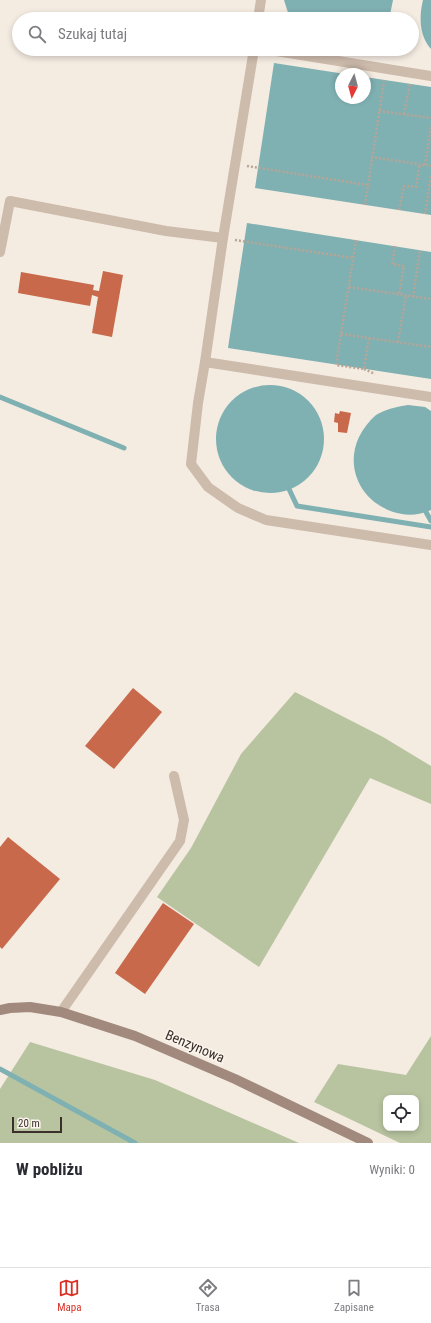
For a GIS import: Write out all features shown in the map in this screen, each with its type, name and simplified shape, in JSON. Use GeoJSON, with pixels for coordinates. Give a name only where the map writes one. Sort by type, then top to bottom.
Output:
{"type":"FeatureCollection","features":[{"type":"Feature","properties":{"kind":"street","name":"Benzynowa"},"geometry":{"type":"LineString","coordinates":[[0,1010],[30,1007],[61,1012],[135,1036],[235,1079],[368,1143]]}},
{"type":"Feature","properties":{"kind":"lane"},"geometry":{"type":"LineString","coordinates":[[259,12],[261,0]]}},
{"type":"Feature","properties":{"kind":"lane"},"geometry":{"type":"LineString","coordinates":[[253,56],[198,402],[191,464],[208,487],[238,508],[266,520],[431,545]]}},
{"type":"Feature","properties":{"kind":"lane"},"geometry":{"type":"LineString","coordinates":[[307,56],[431,76]]}},
{"type":"Feature","properties":{"kind":"lane"},"geometry":{"type":"LineString","coordinates":[[0,252],[10,201],[166,231],[223,238]]}},
{"type":"Feature","properties":{"kind":"lane"},"geometry":{"type":"LineString","coordinates":[[205,362],[431,397]]}},
{"type":"Feature","properties":{"kind":"lane"},"geometry":{"type":"LineString","coordinates":[[61,1012],[180,841],[184,820],[174,776]]}},
{"type":"Feature","properties":{"kind":"path"},"geometry":{"type":"LineString","coordinates":[[364,205],[384,80],[391,81]]}},
{"type":"Feature","properties":{"kind":"path"},"geometry":{"type":"LineString","coordinates":[[403,83],[410,84],[404,114]]}},
{"type":"Feature","properties":{"kind":"path"},"geometry":{"type":"LineString","coordinates":[[379,110],[431,118]]}},
{"type":"Feature","properties":{"kind":"path"},"geometry":{"type":"LineString","coordinates":[[425,165],[431,125]]}},
{"type":"Feature","properties":{"kind":"path"},"geometry":{"type":"LineString","coordinates":[[372,157],[431,166]]}},
{"type":"Feature","properties":{"kind":"path"},"geometry":{"type":"LineString","coordinates":[[399,210],[404,186],[416,187],[420,164]]}},
{"type":"Feature","properties":{"kind":"path"},"geometry":{"type":"LineString","coordinates":[[258,167],[367,185]]}},
{"type":"Feature","properties":{"kind":"path"},"geometry":{"type":"LineString","coordinates":[[425,214],[431,175]]}},
{"type":"Feature","properties":{"kind":"path"},"geometry":{"type":"LineString","coordinates":[[356,240],[336,365],[364,369],[369,338]]}},
{"type":"Feature","properties":{"kind":"path"},"geometry":{"type":"LineString","coordinates":[[244,241],[353,258]]}},
{"type":"Feature","properties":{"kind":"path"},"geometry":{"type":"LineString","coordinates":[[395,246],[392,264],[404,266],[399,294]]}},
{"type":"Feature","properties":{"kind":"path"},"geometry":{"type":"LineString","coordinates":[[413,297],[420,250]]}},
{"type":"Feature","properties":{"kind":"path"},"geometry":{"type":"LineString","coordinates":[[349,287],[431,299]]}},
{"type":"Feature","properties":{"kind":"path"},"geometry":{"type":"LineString","coordinates":[[398,342],[406,296]]}},
{"type":"Feature","properties":{"kind":"path"},"geometry":{"type":"LineString","coordinates":[[341,334],[431,347]]}},
{"type":"Feature","properties":{"kind":"green space"},"geometry":{"type":"Polygon","coordinates":[[[295,692],[383,737],[431,766],[431,804],[370,778],[259,967],[157,897],[191,848],[241,754],[295,692]]]}},
{"type":"Feature","properties":{"kind":"green space"},"geometry":{"type":"Polygon","coordinates":[[[431,1036],[431,1143],[400,1143],[314,1102],[338,1064],[406,1075],[431,1036]]]}},
{"type":"Feature","properties":{"kind":"green space"},"geometry":{"type":"Polygon","coordinates":[[[30,1042],[155,1080],[299,1143],[0,1143],[0,1089],[30,1042]]]}},
{"type":"Feature","properties":{"kind":"water"},"geometry":{"type":"Polygon","coordinates":[[[284,0],[393,0],[391,12],[288,12],[284,0]]]}},
{"type":"Feature","properties":{"kind":"water"},"geometry":{"type":"Polygon","coordinates":[[[423,0],[431,0],[431,49],[424,38],[421,26],[423,0]]]}},
{"type":"Feature","properties":{"kind":"water"},"geometry":{"type":"Polygon","coordinates":[[[274,63],[335,72],[335,104],[371,104],[371,78],[431,87],[431,215],[255,188],[274,63]]]}},
{"type":"Feature","properties":{"kind":"water"},"geometry":{"type":"Polygon","coordinates":[[[247,223],[431,252],[431,379],[228,348],[247,223]]]}},
{"type":"Feature","properties":{"kind":"water"},"geometry":{"type":"Polygon","coordinates":[[[270,385],[291,389],[308,401],[320,418],[324,439],[320,460],[308,477],[291,489],[270,493],[249,489],[232,477],[220,460],[216,439],[220,418],[232,401],[249,389],[270,385]]]}},
{"type":"Feature","properties":{"kind":"water"},"geometry":{"type":"Polygon","coordinates":[[[408,405],[425,407],[431,411],[431,510],[420,514],[409,515],[389,510],[377,504],[368,496],[356,475],[354,463],[355,450],[359,437],[371,420],[376,415],[384,411],[395,407],[408,405]]]}},
{"type":"Feature","properties":{"kind":"building"},"geometry":{"type":"Polygon","coordinates":[[[103,271],[123,275],[112,337],[92,333],[98,297],[92,295],[90,306],[18,293],[21,272],[94,285],[93,290],[99,291],[103,271]]]}},
{"type":"Feature","properties":{"kind":"building"},"geometry":{"type":"Polygon","coordinates":[[[340,411],[351,413],[347,433],[338,432],[338,423],[334,422],[335,413],[339,414],[340,411]]]}},
{"type":"Feature","properties":{"kind":"building"},"geometry":{"type":"Polygon","coordinates":[[[133,688],[162,712],[114,769],[85,746],[133,688]]]}},
{"type":"Feature","properties":{"kind":"building"},"geometry":{"type":"Polygon","coordinates":[[[8,837],[60,879],[2,949],[0,947],[0,847],[8,837]]]}},
{"type":"Feature","properties":{"kind":"building"},"geometry":{"type":"Polygon","coordinates":[[[163,903],[194,924],[145,994],[115,973],[163,903]]]}},
{"type":"Feature","properties":{"kind":"waterway"},"geometry":{"type":"LineString","coordinates":[[0,397],[124,448]]}},
{"type":"Feature","properties":{"kind":"waterway"},"geometry":{"type":"LineString","coordinates":[[289,489],[297,506],[431,527]]}},
{"type":"Feature","properties":{"kind":"waterway"},"geometry":{"type":"LineString","coordinates":[[426,512],[431,521]]}},
{"type":"Feature","properties":{"kind":"waterway"},"geometry":{"type":"LineString","coordinates":[[0,1069],[135,1143]]}}]}
